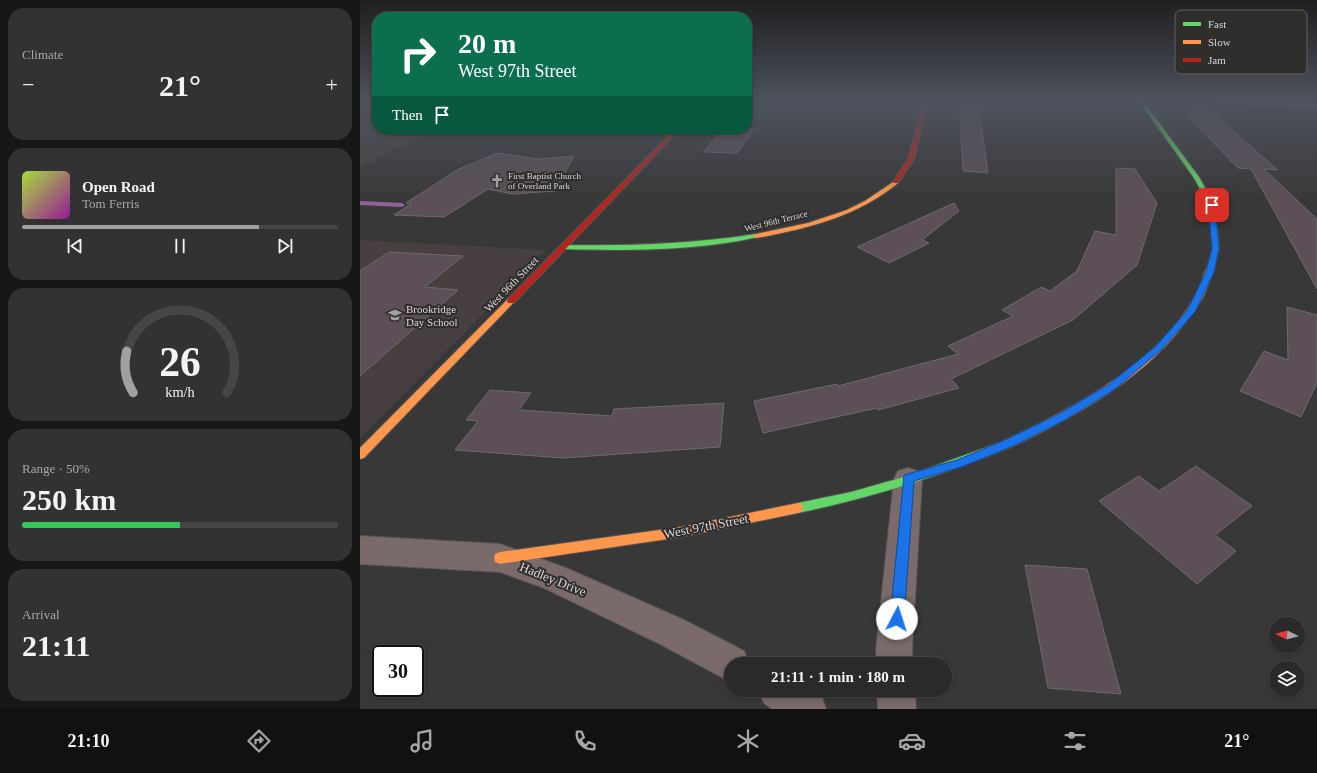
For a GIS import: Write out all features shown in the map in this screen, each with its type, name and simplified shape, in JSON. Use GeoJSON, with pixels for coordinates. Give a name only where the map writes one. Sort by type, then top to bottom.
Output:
{"type":"FeatureCollection","features":[{"type":"Feature","properties":{"kind":"street","name":"West 96th Street"},"geometry":{"type":"LineString","coordinates":[[360,455],[673,134]]}},
{"type":"Feature","properties":{"kind":"street","name":"West 96th Terrace"},"geometry":{"type":"LineString","coordinates":[[564,246],[646,248],[695,246],[749,239],[798,228],[839,215],[870,200],[895,183],[909,164],[917,134]]}},
{"type":"Feature","properties":{"kind":"street","name":"West 97th Street"},"geometry":{"type":"LineString","coordinates":[[500,558],[681,532],[825,503],[960,463],[1009,443],[1067,413],[1111,387],[1158,348],[1191,312],[1210,272],[1216,248],[1212,205],[1197,178],[1165,134]]}},
{"type":"Feature","properties":{"kind":"street"},"geometry":{"type":"LineString","coordinates":[[894,657],[908,478]]}},
{"type":"Feature","properties":{"kind":"street","name":"Hadley Drive"},"geometry":{"type":"LineString","coordinates":[[360,550],[500,558],[562,581],[672,632],[724,660]]}},
{"type":"Feature","properties":{"kind":"street"},"geometry":{"type":"LineString","coordinates":[[788,697],[807,709]]}},
{"type":"Feature","properties":{"kind":"street"},"geometry":{"type":"LineString","coordinates":[[896,697],[897,709]]}},
{"type":"Feature","properties":{"kind":"shaded area"},"geometry":{"type":"Polygon","coordinates":[[[360,134],[426,134],[360,168],[360,134]]]}},
{"type":"Feature","properties":{"kind":"shaded area"},"geometry":{"type":"Polygon","coordinates":[[[360,240],[546,250],[360,438],[360,240]]]}},
{"type":"Feature","properties":{"kind":"building"},"geometry":{"type":"Polygon","coordinates":[[[719,134],[750,134],[737,153],[703,152],[719,134]]]}},
{"type":"Feature","properties":{"kind":"building"},"geometry":{"type":"Polygon","coordinates":[[[961,134],[983,134],[988,173],[963,171],[961,134]]]}},
{"type":"Feature","properties":{"kind":"building"},"geometry":{"type":"Polygon","coordinates":[[[1205,134],[1237,134],[1278,170],[1264,169],[1317,219],[1317,289],[1251,169],[1238,168],[1205,134]]]}},
{"type":"Feature","properties":{"kind":"building","name":"First Baptist Church of Overland Park"},"geometry":{"type":"Polygon","coordinates":[[[497,153],[538,159],[574,156],[555,191],[513,194],[488,189],[444,217],[394,215],[412,203],[406,203],[457,170],[497,153]]]}},
{"type":"Feature","properties":{"kind":"building"},"geometry":{"type":"Polygon","coordinates":[[[1116,168],[1135,169],[1157,203],[1137,265],[1073,320],[951,379],[959,388],[878,410],[877,408],[763,433],[754,401],[837,384],[838,386],[958,354],[948,346],[1013,316],[1002,310],[1041,287],[1050,291],[1077,271],[1095,231],[1116,235],[1116,168]]]}},
{"type":"Feature","properties":{"kind":"building"},"geometry":{"type":"Polygon","coordinates":[[[954,203],[959,211],[922,240],[929,243],[889,263],[857,247],[954,203]]]}},
{"type":"Feature","properties":{"kind":"building","name":"Brookridge Day School"},"geometry":{"type":"Polygon","coordinates":[[[389,252],[463,256],[425,287],[458,290],[360,376],[360,271],[389,252]]]}},
{"type":"Feature","properties":{"kind":"building"},"geometry":{"type":"Polygon","coordinates":[[[1287,307],[1317,315],[1317,383],[1301,417],[1240,391],[1264,351],[1288,360],[1287,307]]]}},
{"type":"Feature","properties":{"kind":"building"},"geometry":{"type":"Polygon","coordinates":[[[490,390],[531,393],[519,410],[612,416],[614,409],[724,403],[720,447],[563,458],[455,450],[478,421],[466,420],[490,390]]]}},
{"type":"Feature","properties":{"kind":"building"},"geometry":{"type":"Polygon","coordinates":[[[1196,466],[1252,506],[1215,535],[1236,551],[1197,584],[1099,501],[1139,476],[1159,491],[1196,466]]]}},
{"type":"Feature","properties":{"kind":"building"},"geometry":{"type":"Polygon","coordinates":[[[1025,565],[1087,569],[1121,694],[1048,688],[1025,565]]]}},
{"type":"Feature","properties":{"kind":"waterway"},"geometry":{"type":"LineString","coordinates":[[360,203],[402,205]]}},
{"type":"Feature","properties":{"kind":"traffic: fast"},"geometry":{"type":"LineString","coordinates":[[1165,134],[1197,178],[1212,205],[1216,248],[1211,267]]}},
{"type":"Feature","properties":{"kind":"traffic: fast"},"geometry":{"type":"LineString","coordinates":[[564,247],[612,248],[684,245],[756,236]]}},
{"type":"Feature","properties":{"kind":"traffic: fast"},"geometry":{"type":"LineString","coordinates":[[798,508],[824,503],[904,481],[957,464],[1007,444]]}},
{"type":"Feature","properties":{"kind":"traffic: slow"},"geometry":{"type":"LineString","coordinates":[[756,236],[811,224],[849,211],[867,203],[883,193],[896,182]]}},
{"type":"Feature","properties":{"kind":"traffic: slow"},"geometry":{"type":"LineString","coordinates":[[1007,444],[1066,415],[1097,396],[1128,374],[1157,350],[1181,324],[1200,296],[1211,267]]}},
{"type":"Feature","properties":{"kind":"traffic: slow"},"geometry":{"type":"LineString","coordinates":[[360,455],[511,301]]}},
{"type":"Feature","properties":{"kind":"traffic: slow"},"geometry":{"type":"LineString","coordinates":[[500,558],[681,532],[798,508]]}},
{"type":"Feature","properties":{"kind":"traffic: jam"},"geometry":{"type":"LineString","coordinates":[[511,301],[673,134]]}},
{"type":"Feature","properties":{"kind":"traffic: jam"},"geometry":{"type":"LineString","coordinates":[[896,182],[911,159],[917,134]]}},
{"type":"Feature","properties":{"kind":"place","name":"First Baptist Church of Overland Park"},"geometry":{"type":"Point","coordinates":[497,181]}},
{"type":"Feature","properties":{"kind":"place","name":"Brookridge Day School"},"geometry":{"type":"Point","coordinates":[395,315]}},
{"type":"Feature","properties":{"kind":"route"},"geometry":{"type":"LineString","coordinates":[[897,619],[908,478],[960,463],[1009,443],[1061,417],[1111,387],[1158,348],[1191,312],[1210,272],[1216,248],[1212,205]]}}]}
